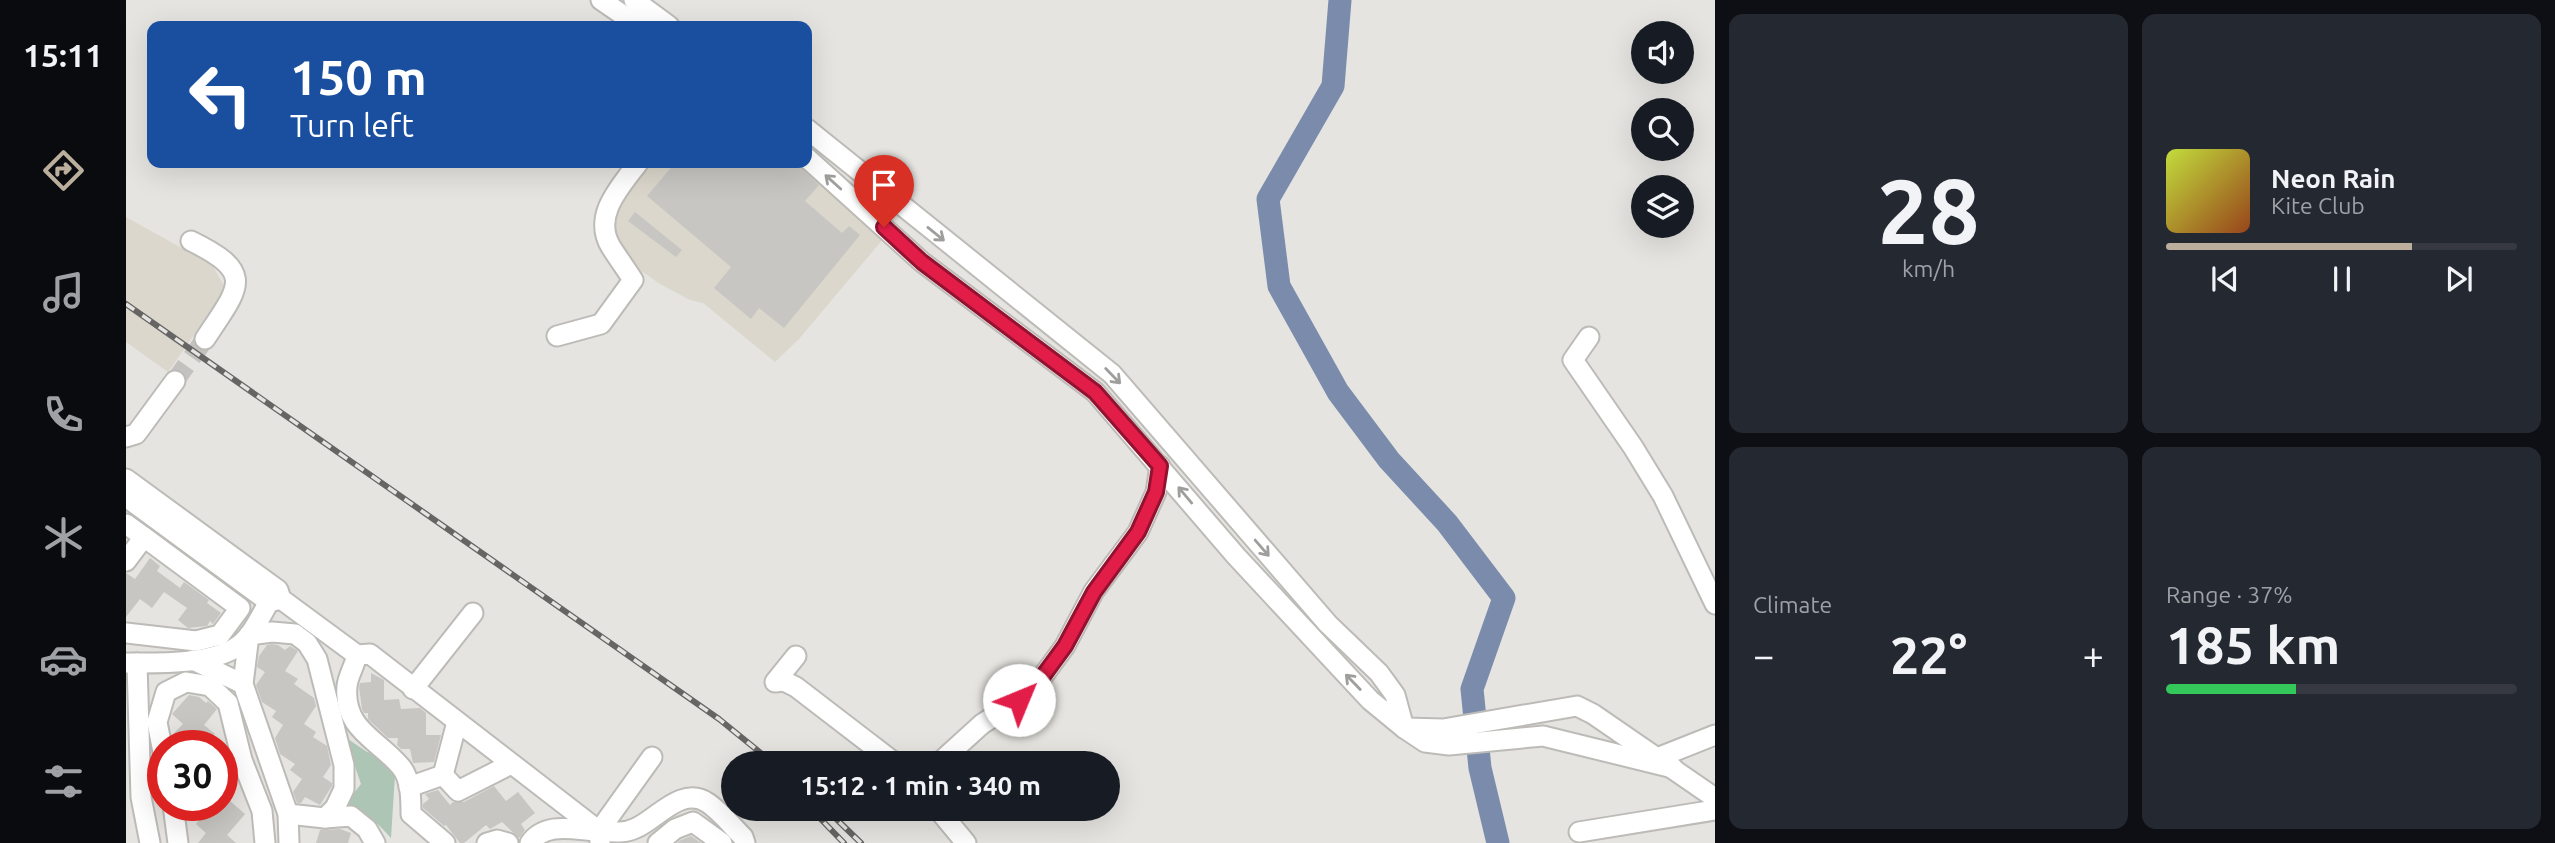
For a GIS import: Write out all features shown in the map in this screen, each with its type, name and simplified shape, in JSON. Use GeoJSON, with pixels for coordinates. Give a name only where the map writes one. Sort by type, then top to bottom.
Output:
{"type":"FeatureCollection","features":[{"type":"Feature","properties":{"kind":"street"},"geometry":{"type":"LineString","coordinates":[[601,0],[632,21]]}},
{"type":"Feature","properties":{"kind":"street"},"geometry":{"type":"LineString","coordinates":[[634,0],[662,21]]}},
{"type":"Feature","properties":{"kind":"street"},"geometry":{"type":"LineString","coordinates":[[812,133],[1112,374],[1328,624],[1379,673],[1395,695],[1404,728]]}},
{"type":"Feature","properties":{"kind":"street"},"geometry":{"type":"LineString","coordinates":[[812,163],[922,262],[1095,392],[1236,556],[1334,662],[1370,700],[1425,743],[1503,718],[1577,706],[1593,714],[1715,798]]}},
{"type":"Feature","properties":{"kind":"street"},"geometry":{"type":"LineString","coordinates":[[557,336],[601,324],[633,280],[610,245],[603,224],[610,202],[634,168]]}},
{"type":"Feature","properties":{"kind":"street"},"geometry":{"type":"LineString","coordinates":[[191,241],[219,255],[233,271],[236,284],[233,297],[205,339]]}},
{"type":"Feature","properties":{"kind":"street"},"geometry":{"type":"LineString","coordinates":[[1589,337],[1573,360],[1663,496],[1715,604]]}},
{"type":"Feature","properties":{"kind":"street"},"geometry":{"type":"LineString","coordinates":[[126,438],[136,434],[175,382]]}},
{"type":"Feature","properties":{"kind":"street"},"geometry":{"type":"LineString","coordinates":[[951,751],[968,735],[1019,700],[1043,676],[1065,646],[1094,592],[1138,532],[1156,492],[1160,466]]}},
{"type":"Feature","properties":{"kind":"street"},"geometry":{"type":"LineString","coordinates":[[126,479],[275,601],[357,655],[370,654],[563,804],[599,837]]}},
{"type":"Feature","properties":{"kind":"street"},"geometry":{"type":"LineString","coordinates":[[126,497],[241,573]]}},
{"type":"Feature","properties":{"kind":"street"},"geometry":{"type":"LineString","coordinates":[[126,524],[240,608],[220,635],[196,641],[126,633]]}},
{"type":"Feature","properties":{"kind":"street"},"geometry":{"type":"LineString","coordinates":[[126,561],[144,537]]}},
{"type":"Feature","properties":{"kind":"street"},"geometry":{"type":"LineString","coordinates":[[225,596],[241,573]]}},
{"type":"Feature","properties":{"kind":"street"},"geometry":{"type":"LineString","coordinates":[[150,837],[141,797],[132,663],[192,660],[217,655],[237,647],[275,601]]}},
{"type":"Feature","properties":{"kind":"street"},"geometry":{"type":"LineString","coordinates":[[413,689],[473,613]]}},
{"type":"Feature","properties":{"kind":"street"},"geometry":{"type":"LineString","coordinates":[[249,635],[272,632],[295,634],[307,643],[317,659],[344,765],[344,789],[335,808],[325,818]]}},
{"type":"Feature","properties":{"kind":"street"},"geometry":{"type":"LineString","coordinates":[[249,635],[243,684],[288,814],[289,843]]}},
{"type":"Feature","properties":{"kind":"street"},"geometry":{"type":"LineString","coordinates":[[357,655],[347,683],[347,706],[366,737],[402,768],[409,788],[411,814],[445,843]]}},
{"type":"Feature","properties":{"kind":"street"},"geometry":{"type":"LineString","coordinates":[[796,656],[775,682],[784,681],[796,687],[879,751]]}},
{"type":"Feature","properties":{"kind":"street"},"geometry":{"type":"LineString","coordinates":[[192,660],[243,684]]}},
{"type":"Feature","properties":{"kind":"street"},"geometry":{"type":"LineString","coordinates":[[158,730],[156,722],[166,692],[186,682],[210,686],[228,703],[235,730]]}},
{"type":"Feature","properties":{"kind":"street"},"geometry":{"type":"LineString","coordinates":[[443,775],[457,722]]}},
{"type":"Feature","properties":{"kind":"street"},"geometry":{"type":"LineString","coordinates":[[1446,737],[1543,736],[1665,763],[1715,734]]}},
{"type":"Feature","properties":{"kind":"street"},"geometry":{"type":"LineString","coordinates":[[238,744],[262,811],[265,843]]}},
{"type":"Feature","properties":{"kind":"street"},"geometry":{"type":"LineString","coordinates":[[599,837],[652,757]]}},
{"type":"Feature","properties":{"kind":"street"},"geometry":{"type":"LineString","coordinates":[[443,775],[458,791],[511,764]]}},
{"type":"Feature","properties":{"kind":"street"},"geometry":{"type":"LineString","coordinates":[[409,788],[443,775]]}},
{"type":"Feature","properties":{"kind":"street"},"geometry":{"type":"LineString","coordinates":[[530,843],[536,835],[549,828],[599,837],[635,829],[675,802],[697,799],[706,802],[743,837],[745,843]]}},
{"type":"Feature","properties":{"kind":"street"},"geometry":{"type":"LineString","coordinates":[[520,843],[563,804]]}},
{"type":"Feature","properties":{"kind":"street"},"geometry":{"type":"LineString","coordinates":[[1579,832],[1715,810]]}},
{"type":"Feature","properties":{"kind":"street"},"geometry":{"type":"LineString","coordinates":[[288,814],[325,818],[351,816],[367,829],[376,843]]}},
{"type":"Feature","properties":{"kind":"street"},"geometry":{"type":"LineString","coordinates":[[175,821],[178,843]]}},
{"type":"Feature","properties":{"kind":"street"},"geometry":{"type":"LineString","coordinates":[[948,821],[966,843]]}},
{"type":"Feature","properties":{"kind":"street"},"geometry":{"type":"LineString","coordinates":[[658,843],[675,829],[693,822],[722,843]]}},
{"type":"Feature","properties":{"kind":"street"},"geometry":{"type":"LineString","coordinates":[[486,843],[497,840],[508,843]]}},
{"type":"Feature","properties":{"kind":"shaded area"},"geometry":{"type":"Polygon","coordinates":[[[812,167],[884,238],[799,339],[775,362],[703,303],[690,300],[660,284],[627,261],[608,223],[639,168],[812,167]]]}},
{"type":"Feature","properties":{"kind":"shaded area"},"geometry":{"type":"Polygon","coordinates":[[[126,217],[212,265],[226,289],[168,372],[126,342],[126,217]]]}},
{"type":"Feature","properties":{"kind":"green space"},"geometry":{"type":"Polygon","coordinates":[[[345,737],[367,752],[396,759],[391,838],[370,818],[343,807],[361,784],[345,737]]]}},
{"type":"Feature","properties":{"kind":"building"},"geometry":{"type":"Polygon","coordinates":[[[671,168],[801,168],[819,185],[805,201],[842,233],[849,226],[860,235],[784,328],[759,308],[751,319],[714,288],[731,267],[647,196],[671,168]]]}},
{"type":"Feature","properties":{"kind":"building"},"geometry":{"type":"Polygon","coordinates":[[[635,212],[682,250],[676,257],[628,221],[635,212]]]}},
{"type":"Feature","properties":{"kind":"building"},"geometry":{"type":"Polygon","coordinates":[[[150,558],[160,566],[157,571],[180,588],[184,582],[209,600],[207,603],[221,613],[213,624],[210,621],[207,626],[188,628],[178,620],[187,608],[164,592],[152,608],[140,599],[126,617],[126,573],[135,579],[150,558]]]}},
{"type":"Feature","properties":{"kind":"building"},"geometry":{"type":"Polygon","coordinates":[[[272,644],[285,650],[290,646],[298,651],[285,671],[298,679],[294,684],[314,698],[316,706],[304,724],[316,732],[313,737],[327,746],[331,765],[323,777],[332,783],[332,786],[320,805],[305,797],[301,803],[297,803],[293,792],[302,779],[290,770],[295,764],[280,754],[275,738],[283,725],[272,717],[276,711],[262,702],[256,685],[265,672],[257,667],[259,656],[267,645],[272,644]]]}},
{"type":"Feature","properties":{"kind":"building"},"geometry":{"type":"Polygon","coordinates":[[[371,673],[384,680],[384,700],[399,699],[401,709],[420,708],[426,713],[426,735],[441,735],[434,762],[413,763],[410,749],[401,749],[397,745],[398,738],[388,738],[368,719],[368,713],[364,713],[362,709],[359,687],[360,683],[371,682],[371,673]]]}},
{"type":"Feature","properties":{"kind":"building"},"geometry":{"type":"Polygon","coordinates":[[[189,695],[199,697],[206,703],[208,701],[217,709],[204,725],[210,730],[177,730],[183,724],[172,714],[189,695]]]}},
{"type":"Feature","properties":{"kind":"building"},"geometry":{"type":"Polygon","coordinates":[[[494,786],[506,801],[518,792],[535,813],[521,824],[525,830],[519,838],[502,822],[490,829],[486,825],[464,843],[460,843],[446,825],[423,808],[423,804],[429,799],[425,794],[438,790],[450,805],[453,802],[464,802],[494,786]]]}},
{"type":"Feature","properties":{"kind":"building"},"geometry":{"type":"Polygon","coordinates":[[[238,808],[245,814],[227,835],[236,843],[198,843],[206,833],[196,824],[198,821],[238,821],[238,808]]]}},
{"type":"Feature","properties":{"kind":"building"},"geometry":{"type":"Polygon","coordinates":[[[340,829],[351,833],[348,843],[316,843],[320,830],[340,829]]]}},
{"type":"Feature","properties":{"kind":"building"},"geometry":{"type":"Polygon","coordinates":[[[691,836],[701,843],[677,843],[681,840],[691,836]]]}},
{"type":"Feature","properties":{"kind":"waterway"},"geometry":{"type":"LineString","coordinates":[[1340,0],[1333,86],[1268,199],[1279,286],[1338,392],[1389,460],[1447,523],[1504,598],[1472,689],[1480,768],[1498,843]]}},
{"type":"Feature","properties":{"kind":"tunnel"},"geometry":{"type":"LineString","coordinates":[[175,381],[205,339]]}},
{"type":"Feature","properties":{"kind":"railway"},"geometry":{"type":"LineString","coordinates":[[126,304],[719,719],[758,751]]}},
{"type":"Feature","properties":{"kind":"railway"},"geometry":{"type":"LineString","coordinates":[[823,821],[844,843]]}},
{"type":"Feature","properties":{"kind":"railway"},"geometry":{"type":"LineString","coordinates":[[838,821],[861,843]]}},
{"type":"Feature","properties":{"kind":"route"},"geometry":{"type":"LineString","coordinates":[[884,227],[922,262],[1095,392],[1160,466],[1156,492],[1138,532],[1094,592],[1065,646],[1043,676],[1019,700]]}}]}
